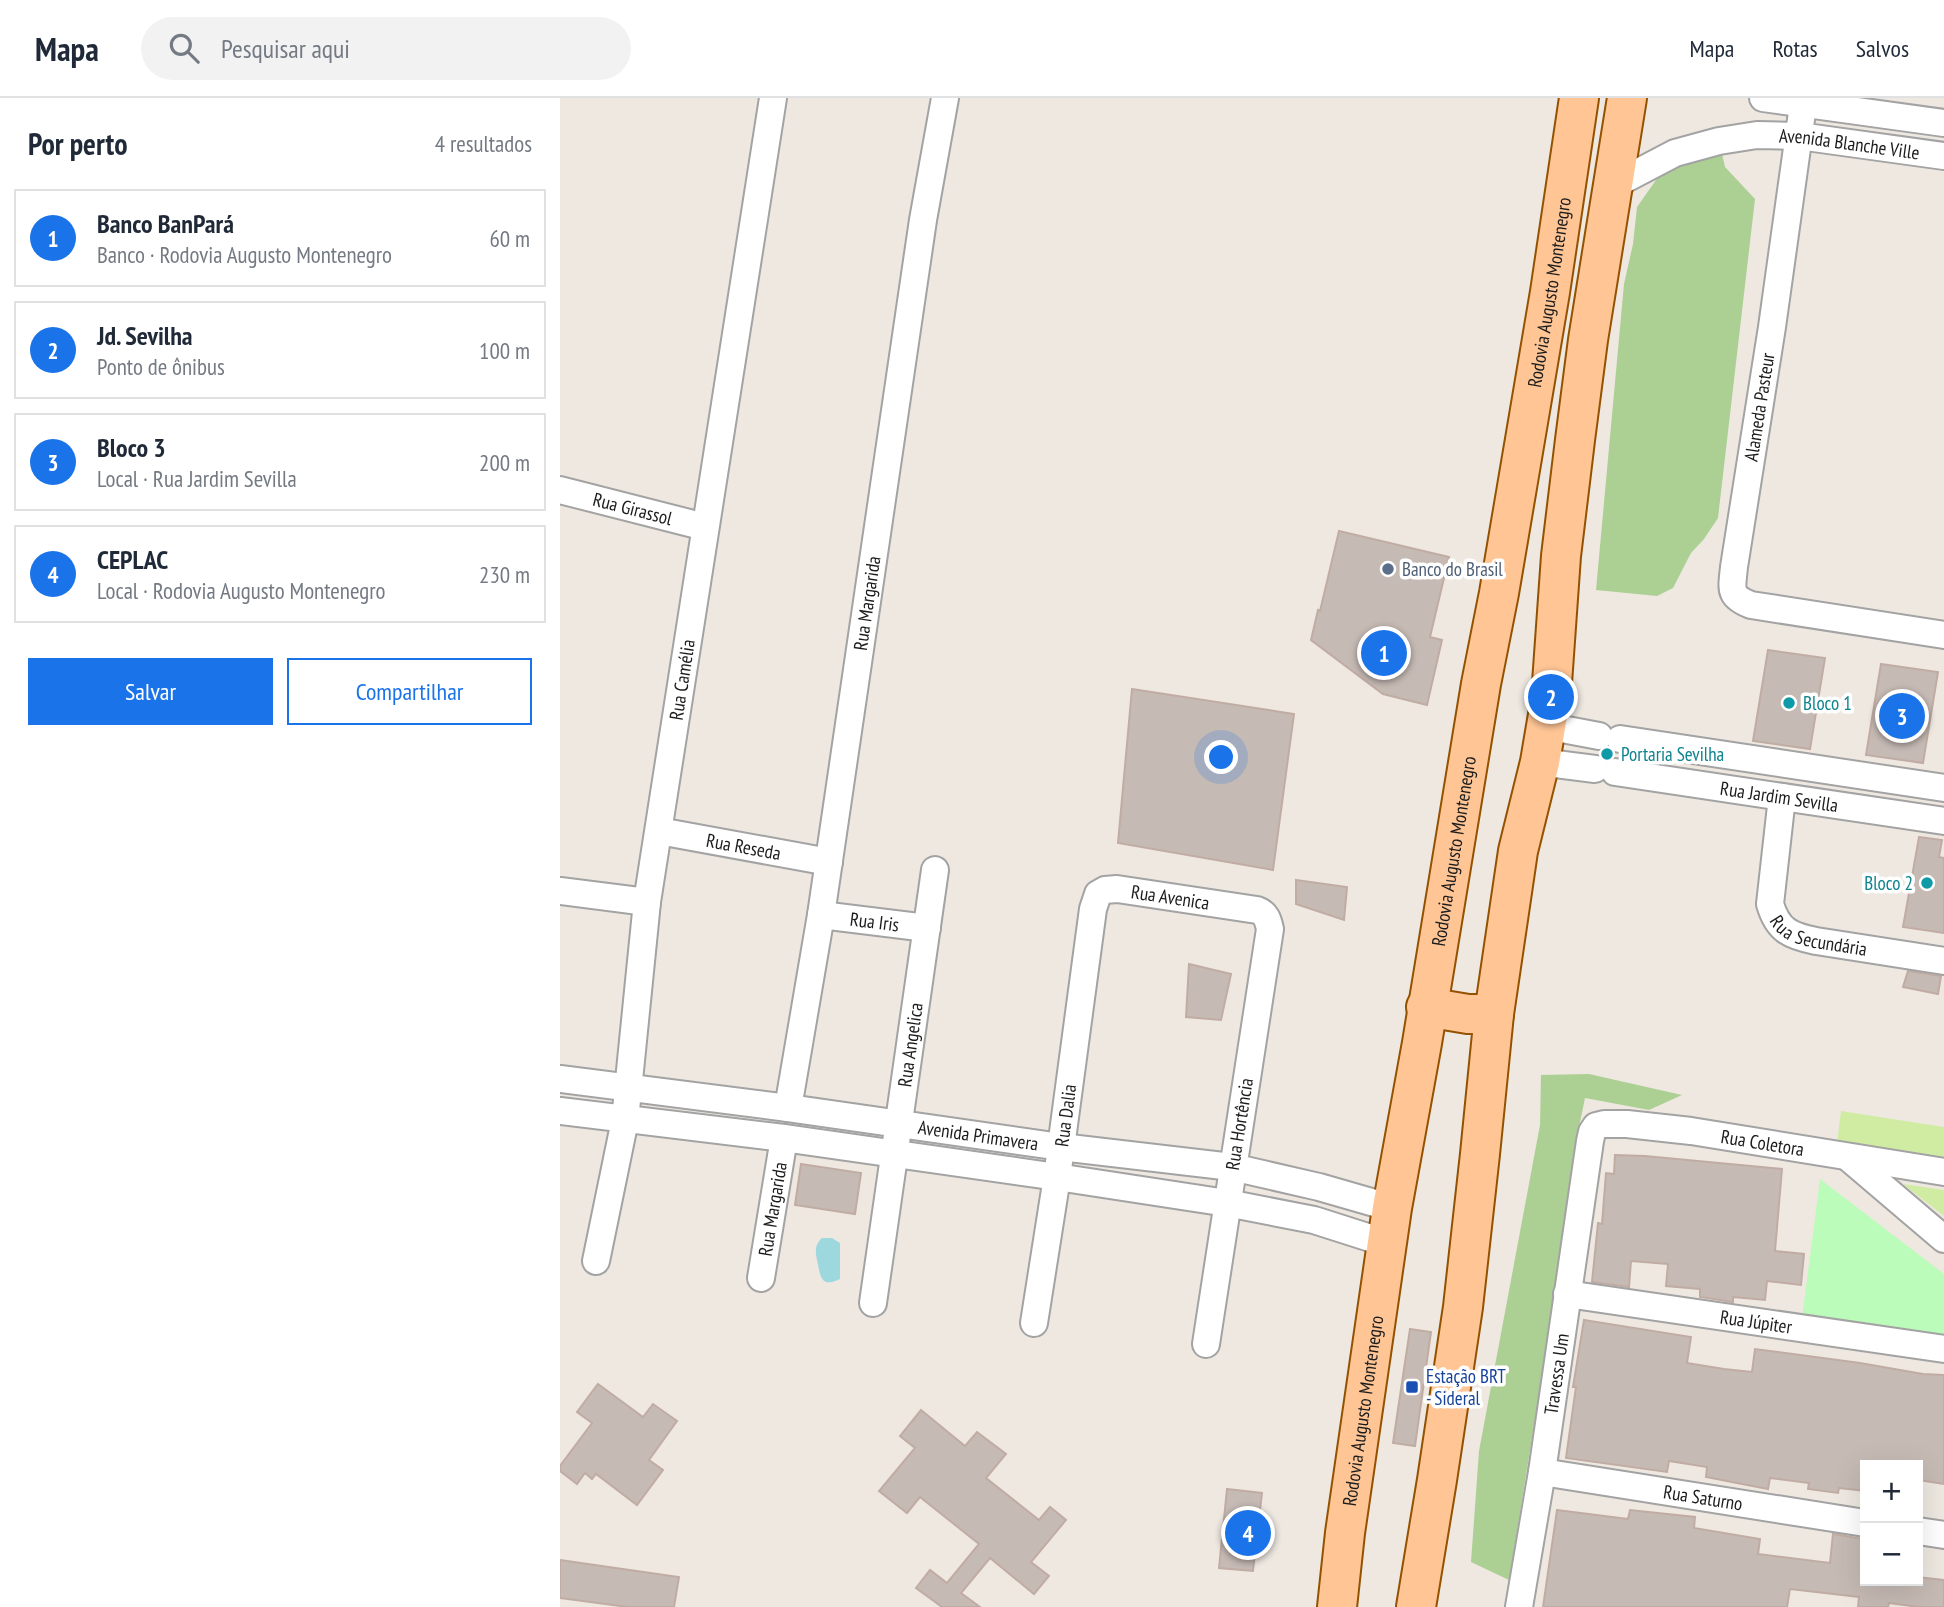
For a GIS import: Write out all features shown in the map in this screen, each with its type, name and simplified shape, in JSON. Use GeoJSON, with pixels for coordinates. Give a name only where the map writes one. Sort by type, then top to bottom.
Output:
{"type":"FeatureCollection","features":[{"type":"Feature","properties":{"kind":"main road","name":"Rodovia Augusto Montenegro"},"geometry":{"type":"LineString","coordinates":[[1337,1607],[1389,1226],[1546,318],[1579,98]]}},
{"type":"Feature","properties":{"kind":"main road"},"geometry":{"type":"LineString","coordinates":[[1416,1607],[1462,1307],[1494,1014],[1518,851],[1551,697],[1561,556],[1572,466],[1588,340],[1627,98]]}},
{"type":"Feature","properties":{"kind":"main road"},"geometry":{"type":"LineString","coordinates":[[1426,1007],[1468,1014],[1494,1014]]}},
{"type":"Feature","properties":{"kind":"street","name":"Rua Camélia"},"geometry":{"type":"LineString","coordinates":[[596,1261],[625,1120],[647,902],[773,98]]}},
{"type":"Feature","properties":{"kind":"street","name":"Rua Margarida"},"geometry":{"type":"LineString","coordinates":[[788,1108],[821,915],[923,220],[945,98]]}},
{"type":"Feature","properties":{"kind":"street","name":"Avenida Blanche Ville"},"geometry":{"type":"LineString","coordinates":[[1757,135],[1763,98],[1804,101],[1944,123]]}},
{"type":"Feature","properties":{"kind":"street","name":"Alameda Pasteur"},"geometry":{"type":"LineString","coordinates":[[1804,101],[1734,567],[1734,596],[1751,605],[1944,635]]}},
{"type":"Feature","properties":{"kind":"street","name":"Avenida Blanche Ville"},"geometry":{"type":"LineString","coordinates":[[1612,186],[1675,153],[1719,141],[1757,135],[1799,136],[1944,156]]}},
{"type":"Feature","properties":{"kind":"street","name":"Rua Girassol"},"geometry":{"type":"LineString","coordinates":[[560,490],[705,527]]}},
{"type":"Feature","properties":{"kind":"street","name":"Rua Jardim Sevilla"},"geometry":{"type":"LineString","coordinates":[[1543,744],[1610,738],[1944,788]]}},
{"type":"Feature","properties":{"kind":"street"},"geometry":{"type":"LineString","coordinates":[[1616,772],[1647,769],[1651,753],[1648,743]]}},
{"type":"Feature","properties":{"kind":"street","name":"Rua Jardim Sevilla"},"geometry":{"type":"LineString","coordinates":[[1543,744],[1616,772],[1944,821]]}},
{"type":"Feature","properties":{"kind":"street","name":"Rua Secundária"},"geometry":{"type":"LineString","coordinates":[[1782,797],[1770,904],[1774,919],[1785,930],[1816,942],[1944,961]]}},
{"type":"Feature","properties":{"kind":"street","name":"Rua Reseda"},"geometry":{"type":"LineString","coordinates":[[659,831],[829,862]]}},
{"type":"Feature","properties":{"kind":"street","name":"Rua Angelica"},"geometry":{"type":"LineString","coordinates":[[873,1303],[935,870]]}},
{"type":"Feature","properties":{"kind":"street","name":"Rua Avenica"},"geometry":{"type":"LineString","coordinates":[[1093,909],[1098,894],[1117,889],[1257,911]]}},
{"type":"Feature","properties":{"kind":"street"},"geometry":{"type":"LineString","coordinates":[[560,891],[647,902]]}},
{"type":"Feature","properties":{"kind":"street","name":"Rua Dalia"},"geometry":{"type":"LineString","coordinates":[[1034,1323],[1057,1177],[1093,909]]}},
{"type":"Feature","properties":{"kind":"street","name":"Rua Hortência"},"geometry":{"type":"LineString","coordinates":[[1206,1344],[1270,929],[1265,916],[1257,911]]}},
{"type":"Feature","properties":{"kind":"street","name":"Rua Iris"},"geometry":{"type":"LineString","coordinates":[[821,915],[927,928]]}},
{"type":"Feature","properties":{"kind":"street","name":"Avenida Primavera"},"geometry":{"type":"LineString","coordinates":[[560,1079],[1061,1147],[1232,1167],[1319,1187],[1389,1226]]}},
{"type":"Feature","properties":{"kind":"street","name":"Avenida Primavera"},"geometry":{"type":"LineString","coordinates":[[560,1111],[784,1138],[1057,1177],[1227,1203],[1314,1220],[1389,1226]]}},
{"type":"Feature","properties":{"kind":"street","name":"Rua Coletora"},"geometry":{"type":"LineString","coordinates":[[1590,1141],[1596,1126],[1627,1124],[1691,1131],[1944,1172]]}},
{"type":"Feature","properties":{"kind":"street","name":"Rua Margarida"},"geometry":{"type":"LineString","coordinates":[[761,1278],[784,1138]]}},
{"type":"Feature","properties":{"kind":"street","name":"Travessa Um"},"geometry":{"type":"LineString","coordinates":[[1519,1607],[1542,1472],[1590,1141]]}},
{"type":"Feature","properties":{"kind":"street"},"geometry":{"type":"LineString","coordinates":[[1849,1158],[1944,1239]]}},
{"type":"Feature","properties":{"kind":"street","name":"Rua Júpiter"},"geometry":{"type":"LineString","coordinates":[[1567,1294],[1944,1349]]}},
{"type":"Feature","properties":{"kind":"street","name":"Rua Saturno"},"geometry":{"type":"LineString","coordinates":[[1542,1472],[1860,1521]]}},
{"type":"Feature","properties":{"kind":"street"},"geometry":{"type":"LineString","coordinates":[[1923,1532],[1944,1535]]}},
{"type":"Feature","properties":{"kind":"green space"},"geometry":{"type":"Polygon","coordinates":[[[1719,141],[1725,167],[1755,199],[1718,518],[1691,553],[1673,588],[1657,596],[1596,590],[1624,284],[1633,244],[1637,207],[1675,153],[1719,141]]]}},
{"type":"Feature","properties":{"kind":"green space"},"geometry":{"type":"Polygon","coordinates":[[[1589,1074],[1682,1095],[1649,1110],[1585,1098],[1573,1156],[1564,1240],[1509,1580],[1471,1562],[1479,1451],[1540,1125],[1541,1075],[1589,1074]]]}},
{"type":"Feature","properties":{"kind":"green space"},"geometry":{"type":"Polygon","coordinates":[[[1841,1111],[1944,1127],[1944,1159],[1837,1143],[1841,1111]]]}},
{"type":"Feature","properties":{"kind":"green space"},"geometry":{"type":"Polygon","coordinates":[[[1820,1179],[1944,1274],[1944,1335],[1802,1318],[1820,1179]]]}},
{"type":"Feature","properties":{"kind":"green space"},"geometry":{"type":"Polygon","coordinates":[[[1903,1184],[1944,1190],[1944,1216],[1903,1184]]]}},
{"type":"Feature","properties":{"kind":"water"},"geometry":{"type":"Polygon","coordinates":[[[822,1238],[832,1238],[840,1243],[840,1279],[826,1282],[820,1275],[816,1250],[822,1238]]]}},
{"type":"Feature","properties":{"kind":"building"},"geometry":{"type":"Polygon","coordinates":[[[1339,531],[1449,557],[1430,637],[1442,640],[1427,705],[1383,694],[1311,640],[1339,531]]]}},
{"type":"Feature","properties":{"kind":"building","name":"Bloco 1"},"geometry":{"type":"Polygon","coordinates":[[[1768,650],[1825,658],[1810,749],[1753,741],[1768,650]]]}},
{"type":"Feature","properties":{"kind":"building"},"geometry":{"type":"Polygon","coordinates":[[[1881,664],[1938,672],[1923,763],[1866,755],[1881,664]]]}},
{"type":"Feature","properties":{"kind":"building"},"geometry":{"type":"Polygon","coordinates":[[[1132,689],[1294,714],[1273,870],[1118,843],[1132,689]]]}},
{"type":"Feature","properties":{"kind":"building","name":"Bloco 2"},"geometry":{"type":"Polygon","coordinates":[[[1919,837],[1942,840],[1939,857],[1944,858],[1944,933],[1903,927],[1919,837]]]}},
{"type":"Feature","properties":{"kind":"building"},"geometry":{"type":"Polygon","coordinates":[[[1296,880],[1347,887],[1344,920],[1296,904],[1296,880]]]}},
{"type":"Feature","properties":{"kind":"building"},"geometry":{"type":"Polygon","coordinates":[[[1189,964],[1231,974],[1221,1020],[1186,1017],[1189,964]]]}},
{"type":"Feature","properties":{"kind":"building"},"geometry":{"type":"Polygon","coordinates":[[[1908,971],[1941,976],[1938,994],[1903,987],[1908,971]]]}},
{"type":"Feature","properties":{"kind":"building"},"geometry":{"type":"Polygon","coordinates":[[[1615,1155],[1782,1169],[1775,1251],[1804,1254],[1801,1285],[1767,1281],[1765,1300],[1733,1297],[1733,1302],[1700,1297],[1700,1289],[1666,1286],[1668,1264],[1631,1261],[1629,1287],[1592,1282],[1598,1223],[1602,1224],[1606,1173],[1614,1174],[1615,1155]]]}},
{"type":"Feature","properties":{"kind":"building"},"geometry":{"type":"Polygon","coordinates":[[[801,1164],[861,1173],[855,1214],[795,1205],[801,1164]]]}},
{"type":"Feature","properties":{"kind":"building"},"geometry":{"type":"Polygon","coordinates":[[[1584,1320],[1691,1337],[1687,1363],[1724,1369],[1752,1372],[1755,1349],[1944,1375],[1944,1484],[1923,1481],[1923,1460],[1860,1460],[1860,1490],[1839,1488],[1838,1493],[1808,1489],[1809,1483],[1770,1478],[1768,1489],[1706,1477],[1707,1467],[1669,1461],[1667,1472],[1566,1458],[1576,1387],[1573,1387],[1584,1320]]]}},
{"type":"Feature","properties":{"kind":"building","name":"Estação BRT - Sideral"},"geometry":{"type":"Polygon","coordinates":[[[1410,1329],[1431,1332],[1415,1446],[1393,1443],[1410,1329]]]}},
{"type":"Feature","properties":{"kind":"building"},"geometry":{"type":"Polygon","coordinates":[[[598,1384],[643,1417],[653,1404],[677,1421],[649,1460],[663,1470],[637,1505],[596,1474],[592,1479],[585,1473],[577,1484],[560,1471],[560,1466],[592,1423],[577,1412],[598,1384]]]}},
{"type":"Feature","properties":{"kind":"building"},"geometry":{"type":"Polygon","coordinates":[[[921,1410],[965,1446],[977,1432],[1006,1454],[986,1478],[1039,1520],[1050,1507],[1066,1520],[1031,1562],[1049,1576],[1034,1594],[990,1558],[961,1593],[980,1607],[942,1607],[916,1588],[930,1570],[947,1583],[979,1544],[920,1497],[907,1513],[879,1491],[915,1448],[900,1436],[921,1410]]]}},
{"type":"Feature","properties":{"kind":"building"},"geometry":{"type":"Polygon","coordinates":[[[1227,1489],[1262,1493],[1253,1571],[1219,1568],[1227,1489]]]}},
{"type":"Feature","properties":{"kind":"building"},"geometry":{"type":"Polygon","coordinates":[[[1557,1510],[1628,1519],[1630,1510],[1695,1517],[1694,1528],[1760,1539],[1758,1554],[1830,1563],[1833,1534],[1860,1538],[1860,1586],[1923,1586],[1923,1578],[1944,1580],[1944,1607],[1889,1603],[1888,1607],[1858,1607],[1859,1597],[1790,1589],[1787,1607],[1543,1607],[1557,1510]]]}},
{"type":"Feature","properties":{"kind":"building"},"geometry":{"type":"Polygon","coordinates":[[[560,1560],[679,1577],[674,1607],[628,1607],[560,1598],[560,1560]]]}},
{"type":"Feature","properties":{"kind":"place","name":"Banco do Brasil"},"geometry":{"type":"Point","coordinates":[1388,569]}},
{"type":"Feature","properties":{"kind":"place","name":"Banco BanPará"},"geometry":{"type":"Point","coordinates":[1384,653]}},
{"type":"Feature","properties":{"kind":"place","name":"Jd. Sevilha"},"geometry":{"type":"Point","coordinates":[1551,697]}},
{"type":"Feature","properties":{"kind":"place","name":"Bloco 1"},"geometry":{"type":"Point","coordinates":[1789,703]}},
{"type":"Feature","properties":{"kind":"place","name":"Bloco 3"},"geometry":{"type":"Point","coordinates":[1902,716]}},
{"type":"Feature","properties":{"kind":"place","name":"Portaria Sevilha"},"geometry":{"type":"Point","coordinates":[1607,754]}},
{"type":"Feature","properties":{"kind":"place","name":"Bloco 2"},"geometry":{"type":"Point","coordinates":[1927,883]}},
{"type":"Feature","properties":{"kind":"place","name":"Estação BRT - Sideral"},"geometry":{"type":"Point","coordinates":[1412,1387]}},
{"type":"Feature","properties":{"kind":"place","name":"CEPLAC"},"geometry":{"type":"Point","coordinates":[1248,1533]}}]}
